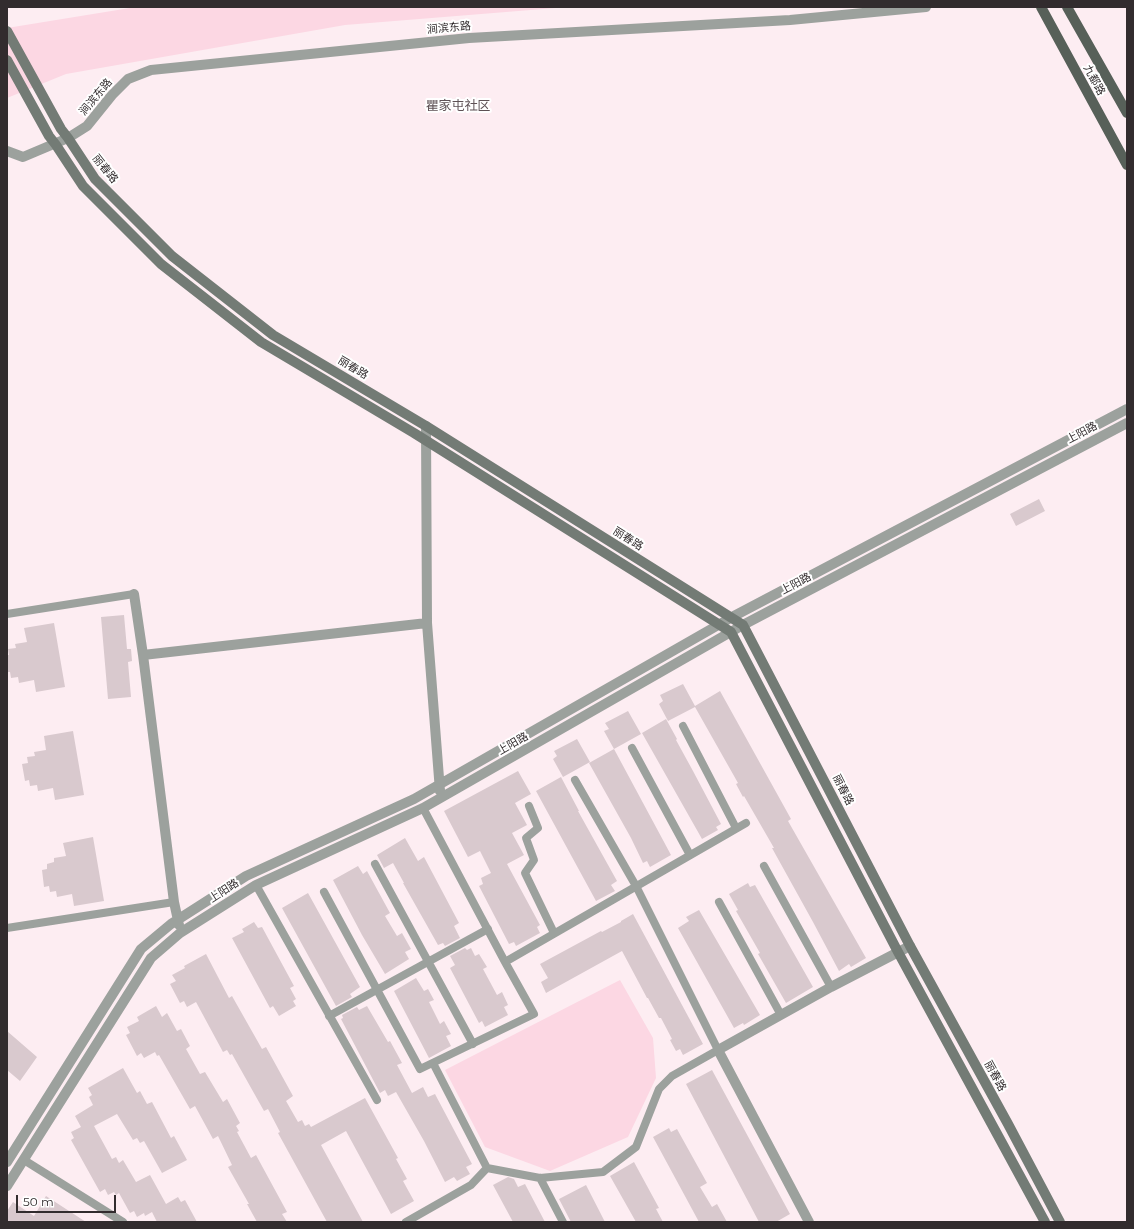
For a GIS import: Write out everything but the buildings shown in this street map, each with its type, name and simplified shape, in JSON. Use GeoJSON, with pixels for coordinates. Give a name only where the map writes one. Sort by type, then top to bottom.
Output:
{"type":"FeatureCollection","features":[{"type":"Feature","properties":{"kind":"main road","name":"九都路"},"geometry":{"type":"LineString","coordinates":[[1041,7],[1127,165]]}},
{"type":"Feature","properties":{"kind":"main road","name":"九都路"},"geometry":{"type":"LineString","coordinates":[[1067,7],[1127,112]]}},
{"type":"Feature","properties":{"kind":"main road","name":"丽春路"},"geometry":{"type":"LineString","coordinates":[[7,31],[61,129],[94,179],[172,256],[273,335],[426,426],[744,625],[910,946],[1060,1222]]}},
{"type":"Feature","properties":{"kind":"main road"},"geometry":{"type":"LineString","coordinates":[[7,60],[52,140],[83,186],[161,264],[261,342],[426,440],[731,632],[898,952],[1045,1222]]}},
{"type":"Feature","properties":{"kind":"street","name":"涧滨东路"},"geometry":{"type":"LineString","coordinates":[[7,151],[24,157],[52,140],[68,138],[87,126],[112,95],[128,79],[151,70],[469,38],[790,20],[926,7]]}},
{"type":"Feature","properties":{"kind":"street","name":"上阳路"},"geometry":{"type":"LineString","coordinates":[[7,1162],[141,950],[171,924],[246,876],[414,799],[731,617],[1127,409]]}},
{"type":"Feature","properties":{"kind":"street","name":"上阳路"},"geometry":{"type":"LineString","coordinates":[[7,1186],[151,958],[180,933],[256,885],[423,808],[731,632],[1127,424]]}},
{"type":"Feature","properties":{"kind":"street"},"geometry":{"type":"LineString","coordinates":[[426,426],[427,623],[440,799]]}},
{"type":"Feature","properties":{"kind":"street"},"geometry":{"type":"LineString","coordinates":[[134,594],[174,902],[180,933]]}},
{"type":"Feature","properties":{"kind":"street"},"geometry":{"type":"LineString","coordinates":[[143,656],[427,623]]}},
{"type":"Feature","properties":{"kind":"street"},"geometry":{"type":"LineString","coordinates":[[809,1222],[718,1050],[831,987],[910,946]]}},
{"type":"Feature","properties":{"kind":"lane"},"geometry":{"type":"LineString","coordinates":[[7,614],[134,594]]}},
{"type":"Feature","properties":{"kind":"lane"},"geometry":{"type":"LineString","coordinates":[[683,726],[736,828]]}},
{"type":"Feature","properties":{"kind":"lane"},"geometry":{"type":"LineString","coordinates":[[632,748],[690,855]]}},
{"type":"Feature","properties":{"kind":"lane"},"geometry":{"type":"LineString","coordinates":[[487,1168],[540,1178],[603,1172],[636,1147],[659,1089],[672,1076],[718,1050],[636,886],[575,780]]}},
{"type":"Feature","properties":{"kind":"lane"},"geometry":{"type":"LineString","coordinates":[[529,806],[538,828],[526,838],[534,860],[525,873],[554,933]]}},
{"type":"Feature","properties":{"kind":"lane"},"geometry":{"type":"LineString","coordinates":[[324,892],[420,1069],[534,1014],[423,808]]}},
{"type":"Feature","properties":{"kind":"lane"},"geometry":{"type":"LineString","coordinates":[[505,962],[746,823]]}},
{"type":"Feature","properties":{"kind":"lane"},"geometry":{"type":"LineString","coordinates":[[376,864],[473,1044]]}},
{"type":"Feature","properties":{"kind":"lane"},"geometry":{"type":"LineString","coordinates":[[764,866],[831,987]]}},
{"type":"Feature","properties":{"kind":"lane"},"geometry":{"type":"LineString","coordinates":[[256,885],[377,1100]]}},
{"type":"Feature","properties":{"kind":"lane"},"geometry":{"type":"LineString","coordinates":[[7,928],[174,902]]}},
{"type":"Feature","properties":{"kind":"lane"},"geometry":{"type":"LineString","coordinates":[[719,902],[781,1015]]}},
{"type":"Feature","properties":{"kind":"lane"},"geometry":{"type":"LineString","coordinates":[[329,1016],[488,929]]}},
{"type":"Feature","properties":{"kind":"lane"},"geometry":{"type":"LineString","coordinates":[[433,1063],[487,1168]]}},
{"type":"Feature","properties":{"kind":"lane"},"geometry":{"type":"LineString","coordinates":[[24,1160],[123,1222]]}},
{"type":"Feature","properties":{"kind":"lane"},"geometry":{"type":"LineString","coordinates":[[406,1222],[471,1185],[487,1168]]}},
{"type":"Feature","properties":{"kind":"lane"},"geometry":{"type":"LineString","coordinates":[[540,1178],[563,1222]]}},
{"type":"Feature","properties":{"kind":"shaded area"},"geometry":{"type":"Polygon","coordinates":[[[136,7],[568,7],[345,25],[66,74],[7,98],[7,28],[136,7]]]}},
{"type":"Feature","properties":{"kind":"shaded area"},"geometry":{"type":"Polygon","coordinates":[[[620,980],[653,1038],[656,1078],[628,1137],[550,1171],[485,1147],[445,1070],[620,980]]]}},
{"type":"Feature","properties":{"kind":"district","name":"瞿家屯社区"},"geometry":{"type":"Point","coordinates":[458,106]}}]}
